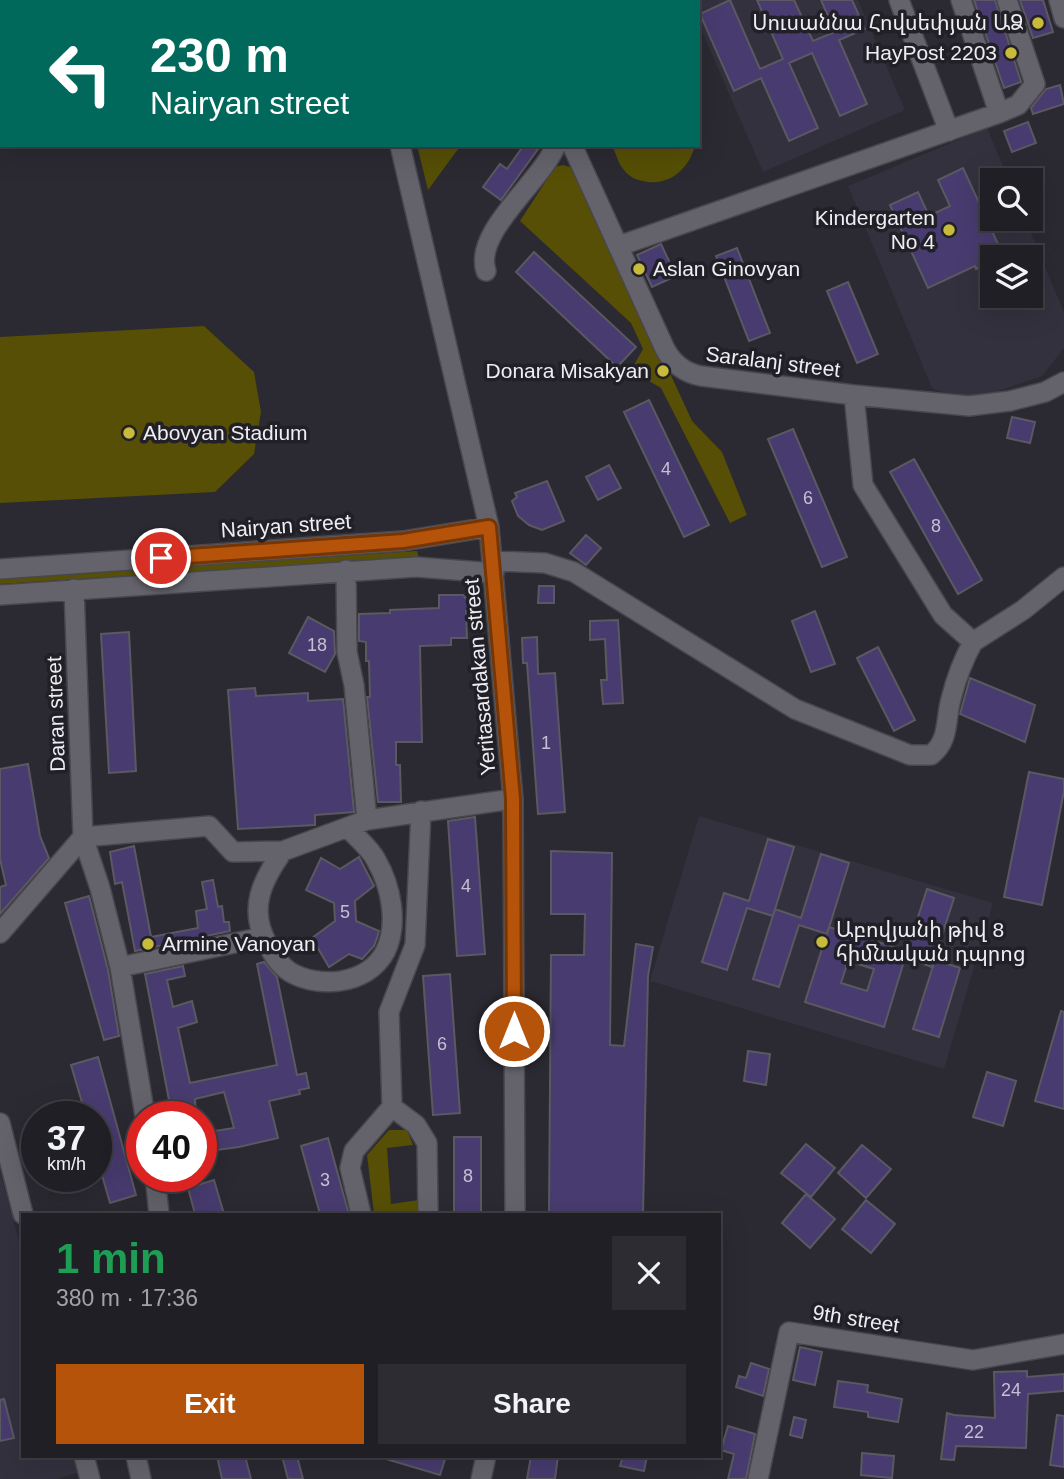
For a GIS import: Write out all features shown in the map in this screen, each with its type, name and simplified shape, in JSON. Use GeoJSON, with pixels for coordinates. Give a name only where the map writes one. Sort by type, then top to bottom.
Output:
{"type":"FeatureCollection","features":[{"type":"Feature","properties":{"kind":"street"},"geometry":{"type":"LineString","coordinates":[[899,0],[949,131]]}},
{"type":"Feature","properties":{"kind":"street"},"geometry":{"type":"LineString","coordinates":[[961,0],[999,113]]}},
{"type":"Feature","properties":{"kind":"street"},"geometry":{"type":"LineString","coordinates":[[619,246],[1018,105],[1035,84],[1007,0]]}},
{"type":"Feature","properties":{"kind":"street"},"geometry":{"type":"LineString","coordinates":[[1059,0],[1064,18]]}},
{"type":"Feature","properties":{"kind":"street","name":"Yeritasardakan street"},"geometry":{"type":"LineString","coordinates":[[400,147],[489,527],[513,799],[514,1213]]}},
{"type":"Feature","properties":{"kind":"street"},"geometry":{"type":"LineString","coordinates":[[486,271],[483,257],[492,236],[555,147]]}},
{"type":"Feature","properties":{"kind":"street","name":"Saralanj street"},"geometry":{"type":"LineString","coordinates":[[573,147],[665,349],[672,360],[685,371],[701,376],[854,395],[969,406],[1010,401],[1063,385]]}},
{"type":"Feature","properties":{"kind":"street"},"geometry":{"type":"LineString","coordinates":[[854,395],[863,485],[943,615],[973,642]]}},
{"type":"Feature","properties":{"kind":"street","name":"Nairyan street"},"geometry":{"type":"LineString","coordinates":[[0,569],[403,541],[489,527]]}},
{"type":"Feature","properties":{"kind":"street"},"geometry":{"type":"LineString","coordinates":[[0,595],[346,570],[493,567],[545,563],[574,572],[795,709],[910,755],[931,755],[941,747],[945,737],[950,701],[962,663],[973,642],[1024,610],[1064,577]]}},
{"type":"Feature","properties":{"kind":"street"},"geometry":{"type":"LineString","coordinates":[[346,570],[347,652],[354,685],[367,820]]}},
{"type":"Feature","properties":{"kind":"street","name":"Daran street"},"geometry":{"type":"LineString","coordinates":[[74,589],[83,837],[100,888],[120,967],[142,1101]]}},
{"type":"Feature","properties":{"kind":"street"},"geometry":{"type":"LineString","coordinates":[[0,933],[83,837],[209,826],[233,852],[283,851],[367,820],[513,799]]}},
{"type":"Feature","properties":{"kind":"street"},"geometry":{"type":"LineString","coordinates":[[360,1213],[350,1168],[354,1151],[391,1107],[389,1012],[415,945],[421,811]]}},
{"type":"Feature","properties":{"kind":"street"},"geometry":{"type":"LineString","coordinates":[[283,851],[267,874],[259,894],[257,917],[263,937],[276,960],[303,978],[321,982],[339,982],[356,976],[373,966],[384,953],[392,923],[388,885],[375,857],[348,828]]}},
{"type":"Feature","properties":{"kind":"street"},"geometry":{"type":"LineString","coordinates":[[120,967],[263,937]]}},
{"type":"Feature","properties":{"kind":"street"},"geometry":{"type":"LineString","coordinates":[[391,1107],[416,1125],[427,1143],[428,1213]]}},
{"type":"Feature","properties":{"kind":"street"},"geometry":{"type":"LineString","coordinates":[[0,1123],[23,1213]]}},
{"type":"Feature","properties":{"kind":"street"},"geometry":{"type":"LineString","coordinates":[[157,1192],[159,1213]]}},
{"type":"Feature","properties":{"kind":"street","name":"9th street"},"geometry":{"type":"LineString","coordinates":[[758,1479],[789,1332],[972,1360],[1064,1344]]}},
{"type":"Feature","properties":{"kind":"street"},"geometry":{"type":"LineString","coordinates":[[85,1458],[90,1479]]}},
{"type":"Feature","properties":{"kind":"street"},"geometry":{"type":"LineString","coordinates":[[481,1479],[486,1458]]}},
{"type":"Feature","properties":{"kind":"shaded area"},"geometry":{"type":"Polygon","coordinates":[[[700,0],[858,0],[905,110],[763,172],[700,27],[700,0]]]}},
{"type":"Feature","properties":{"kind":"shaded area"},"geometry":{"type":"Polygon","coordinates":[[[987,128],[1004,168],[980,168],[980,231],[1030,231],[1036,245],[980,245],[980,308],[1043,308],[1043,262],[1064,312],[1064,348],[1042,376],[981,397],[951,396],[932,388],[848,186],[987,128]]]}},
{"type":"Feature","properties":{"kind":"shaded area"},"geometry":{"type":"Polygon","coordinates":[[[417,147],[460,147],[428,190],[417,147]]]}},
{"type":"Feature","properties":{"kind":"shaded area"},"geometry":{"type":"Polygon","coordinates":[[[613,147],[694,147],[683,169],[661,181],[638,180],[620,165],[613,147]]]}},
{"type":"Feature","properties":{"kind":"shaded area"},"geometry":{"type":"Polygon","coordinates":[[[563,165],[573,168],[584,186],[692,421],[722,452],[747,515],[730,523],[661,388],[637,374],[633,367],[643,349],[631,323],[520,221],[555,167],[563,165]]]}},
{"type":"Feature","properties":{"kind":"shaded area","name":"Abovyan Stadium"},"geometry":{"type":"Polygon","coordinates":[[[204,326],[254,372],[261,412],[254,454],[215,492],[0,503],[0,337],[204,326]]]}},
{"type":"Feature","properties":{"kind":"shaded area"},"geometry":{"type":"Polygon","coordinates":[[[417,551],[419,558],[0,584],[0,578],[417,551]]]}},
{"type":"Feature","properties":{"kind":"shaded area","name":"Աբովյանի թիվ 8 հիմնական դպրոց"},"geometry":{"type":"Polygon","coordinates":[[[699,816],[993,903],[944,1069],[650,981],[699,816]]]}},
{"type":"Feature","properties":{"kind":"shaded area"},"geometry":{"type":"Polygon","coordinates":[[[389,1130],[407,1130],[413,1145],[387,1148],[391,1204],[419,1200],[420,1213],[374,1213],[367,1155],[389,1130]]]}},
{"type":"Feature","properties":{"kind":"shaded area"},"geometry":{"type":"Polygon","coordinates":[[[0,1172],[21,1248],[21,1458],[79,1458],[82,1471],[58,1479],[0,1479],[0,1172]]]}},
{"type":"Feature","properties":{"kind":"building"},"geometry":{"type":"Polygon","coordinates":[[[730,0],[760,69],[783,59],[757,0],[794,0],[813,41],[835,32],[821,0],[852,0],[865,29],[839,40],[867,104],[840,116],[812,53],[789,63],[818,128],[789,141],[761,78],[734,91],[700,14],[730,0]]]}},
{"type":"Feature","properties":{"kind":"building"},"geometry":{"type":"Polygon","coordinates":[[[974,0],[995,0],[1021,82],[1004,88],[974,0]]]}},
{"type":"Feature","properties":{"kind":"building"},"geometry":{"type":"Polygon","coordinates":[[[1020,0],[1043,0],[1053,32],[1033,38],[1020,0]]]}},
{"type":"Feature","properties":{"kind":"building"},"geometry":{"type":"Polygon","coordinates":[[[1060,85],[1064,104],[1033,114],[1031,108],[1046,89],[1060,85]]]}},
{"type":"Feature","properties":{"kind":"building"},"geometry":{"type":"Polygon","coordinates":[[[1028,122],[1036,143],[1012,152],[1004,131],[1028,122]]]}},
{"type":"Feature","properties":{"kind":"building"},"geometry":{"type":"Polygon","coordinates":[[[523,147],[540,147],[501,200],[483,187],[500,164],[507,169],[523,147]]]}},
{"type":"Feature","properties":{"kind":"building"},"geometry":{"type":"Polygon","coordinates":[[[963,168],[980,205],[980,231],[992,231],[998,245],[980,245],[980,267],[976,269],[975,266],[928,288],[890,205],[918,192],[929,216],[950,206],[938,180],[963,168]]]}},
{"type":"Feature","properties":{"kind":"building"},"geometry":{"type":"Polygon","coordinates":[[[661,244],[676,276],[652,287],[637,255],[661,244]]]}},
{"type":"Feature","properties":{"kind":"building"},"geometry":{"type":"Polygon","coordinates":[[[737,248],[770,333],[749,341],[716,256],[737,248]]]}},
{"type":"Feature","properties":{"kind":"building"},"geometry":{"type":"Polygon","coordinates":[[[534,252],[636,347],[617,367],[516,272],[534,252]]]}},
{"type":"Feature","properties":{"kind":"building"},"geometry":{"type":"Polygon","coordinates":[[[848,282],[878,354],[857,363],[827,291],[848,282]]]}},
{"type":"Feature","properties":{"kind":"building"},"geometry":{"type":"Polygon","coordinates":[[[649,400],[709,525],[684,537],[624,412],[649,400]]]}},
{"type":"Feature","properties":{"kind":"building"},"geometry":{"type":"Polygon","coordinates":[[[1012,417],[1035,422],[1030,443],[1007,438],[1012,417]]]}},
{"type":"Feature","properties":{"kind":"building"},"geometry":{"type":"Polygon","coordinates":[[[793,429],[847,557],[822,567],[768,439],[793,429]]]}},
{"type":"Feature","properties":{"kind":"building"},"geometry":{"type":"Polygon","coordinates":[[[914,459],[982,580],[958,594],[890,472],[914,459]]]}},
{"type":"Feature","properties":{"kind":"building"},"geometry":{"type":"Polygon","coordinates":[[[609,465],[621,488],[598,500],[586,477],[609,465]]]}},
{"type":"Feature","properties":{"kind":"building"},"geometry":{"type":"Polygon","coordinates":[[[547,481],[564,521],[542,530],[529,525],[518,516],[512,501],[517,497],[515,493],[547,481]]]}},
{"type":"Feature","properties":{"kind":"building"},"geometry":{"type":"Polygon","coordinates":[[[586,535],[601,548],[586,565],[570,553],[586,535]]]}},
{"type":"Feature","properties":{"kind":"building"},"geometry":{"type":"Polygon","coordinates":[[[539,586],[554,586],[554,603],[538,603],[539,586]]]}},
{"type":"Feature","properties":{"kind":"building"},"geometry":{"type":"Polygon","coordinates":[[[439,595],[463,595],[470,603],[470,611],[466,611],[467,638],[451,638],[451,645],[420,646],[422,742],[396,742],[401,802],[378,802],[367,697],[370,697],[369,661],[366,661],[366,642],[359,641],[359,614],[439,608],[439,595]]]}},
{"type":"Feature","properties":{"kind":"building"},"geometry":{"type":"Polygon","coordinates":[[[815,611],[835,664],[811,672],[792,621],[815,611]]]}},
{"type":"Feature","properties":{"kind":"building"},"geometry":{"type":"Polygon","coordinates":[[[308,617],[334,631],[335,654],[325,672],[289,653],[308,617]]]}},
{"type":"Feature","properties":{"kind":"building"},"geometry":{"type":"Polygon","coordinates":[[[618,620],[623,703],[603,704],[601,680],[607,680],[605,639],[590,640],[590,621],[618,620]]]}},
{"type":"Feature","properties":{"kind":"building"},"geometry":{"type":"Polygon","coordinates":[[[129,632],[136,771],[109,773],[101,634],[129,632]]]}},
{"type":"Feature","properties":{"kind":"building"},"geometry":{"type":"Polygon","coordinates":[[[537,637],[538,674],[555,673],[565,812],[538,814],[527,663],[523,663],[522,638],[537,637]]]}},
{"type":"Feature","properties":{"kind":"building"},"geometry":{"type":"Polygon","coordinates":[[[878,647],[915,720],[894,731],[857,658],[878,647]]]}},
{"type":"Feature","properties":{"kind":"building"},"geometry":{"type":"Polygon","coordinates":[[[970,678],[1035,705],[1025,742],[960,714],[970,678]]]}},
{"type":"Feature","properties":{"kind":"building"},"geometry":{"type":"Polygon","coordinates":[[[255,688],[256,696],[308,693],[308,701],[343,699],[354,812],[315,815],[315,825],[238,829],[228,690],[255,688]]]}},
{"type":"Feature","properties":{"kind":"building"},"geometry":{"type":"Polygon","coordinates":[[[28,764],[40,836],[49,858],[0,914],[0,887],[6,885],[0,859],[0,769],[28,764]]]}},
{"type":"Feature","properties":{"kind":"building"},"geometry":{"type":"Polygon","coordinates":[[[1029,772],[1064,779],[1042,905],[1004,897],[1029,772]]]}},
{"type":"Feature","properties":{"kind":"building"},"geometry":{"type":"Polygon","coordinates":[[[475,817],[485,954],[457,956],[448,821],[475,817]]]}},
{"type":"Feature","properties":{"kind":"building"},"geometry":{"type":"Polygon","coordinates":[[[768,839],[794,847],[773,916],[747,908],[727,970],[702,962],[724,893],[749,901],[768,839]]]}},
{"type":"Feature","properties":{"kind":"building"},"geometry":{"type":"Polygon","coordinates":[[[134,846],[151,937],[198,928],[196,911],[207,909],[202,882],[213,880],[218,907],[222,906],[224,922],[229,922],[230,931],[135,951],[122,882],[115,884],[110,852],[134,846]]]}},
{"type":"Feature","properties":{"kind":"building"},"geometry":{"type":"Polygon","coordinates":[[[551,851],[612,853],[610,1045],[624,1046],[636,944],[653,947],[648,976],[643,1213],[549,1213],[551,955],[584,955],[585,914],[551,914],[551,851]]]}},
{"type":"Feature","properties":{"kind":"building"},"geometry":{"type":"Polygon","coordinates":[[[821,854],[849,863],[827,934],[799,925],[779,987],[753,979],[775,909],[801,918],[821,854]]]}},
{"type":"Feature","properties":{"kind":"building"},"geometry":{"type":"Polygon","coordinates":[[[359,857],[374,886],[355,901],[356,921],[379,931],[374,946],[362,959],[349,954],[329,967],[312,938],[335,921],[334,903],[306,890],[321,858],[340,869],[359,857]]]}},
{"type":"Feature","properties":{"kind":"building"},"geometry":{"type":"Polygon","coordinates":[[[927,889],[954,898],[932,967],[905,958],[884,1027],[805,1002],[829,927],[907,951],[927,889]],[[848,961],[841,983],[867,991],[874,969],[848,961]]]}},
{"type":"Feature","properties":{"kind":"building"},"geometry":{"type":"Polygon","coordinates":[[[89,896],[108,970],[119,1036],[104,1040],[65,903],[89,896]]]}},
{"type":"Feature","properties":{"kind":"building"},"geometry":{"type":"Polygon","coordinates":[[[935,960],[960,968],[939,1037],[913,1029],[935,960]]]}},
{"type":"Feature","properties":{"kind":"building"},"geometry":{"type":"Polygon","coordinates":[[[264,962],[277,977],[297,1075],[306,1073],[309,1088],[299,1090],[300,1094],[269,1101],[278,1138],[217,1150],[217,1131],[234,1128],[224,1092],[195,1101],[169,1101],[145,974],[183,966],[185,976],[167,980],[173,1007],[192,1001],[197,1022],[178,1028],[190,1083],[277,1065],[257,964],[264,962]]]}},
{"type":"Feature","properties":{"kind":"building"},"geometry":{"type":"Polygon","coordinates":[[[450,974],[460,1113],[433,1115],[423,976],[450,974]]]}},
{"type":"Feature","properties":{"kind":"building"},"geometry":{"type":"Polygon","coordinates":[[[1061,1011],[1064,1012],[1064,1109],[1035,1101],[1061,1011]]]}},
{"type":"Feature","properties":{"kind":"building"},"geometry":{"type":"Polygon","coordinates":[[[748,1051],[770,1054],[766,1085],[744,1081],[748,1051]]]}},
{"type":"Feature","properties":{"kind":"building"},"geometry":{"type":"Polygon","coordinates":[[[98,1057],[110,1101],[82,1101],[71,1065],[98,1057]]]}},
{"type":"Feature","properties":{"kind":"building"},"geometry":{"type":"Polygon","coordinates":[[[987,1072],[1016,1081],[1003,1126],[973,1117],[987,1072]]]}},
{"type":"Feature","properties":{"kind":"building"},"geometry":{"type":"Polygon","coordinates":[[[112,1108],[126,1159],[126,1192],[135,1192],[136,1195],[110,1203],[107,1192],[112,1192],[112,1108]]]}},
{"type":"Feature","properties":{"kind":"building"},"geometry":{"type":"Polygon","coordinates":[[[454,1137],[481,1137],[481,1213],[454,1213],[454,1137]]]}},
{"type":"Feature","properties":{"kind":"building"},"geometry":{"type":"Polygon","coordinates":[[[328,1138],[349,1213],[320,1213],[301,1146],[328,1138]]]}},
{"type":"Feature","properties":{"kind":"building"},"geometry":{"type":"Polygon","coordinates":[[[806,1144],[835,1168],[811,1197],[781,1173],[806,1144]]]}},
{"type":"Feature","properties":{"kind":"building"},"geometry":{"type":"Polygon","coordinates":[[[862,1145],[891,1169],[866,1198],[838,1173],[862,1145]]]}},
{"type":"Feature","properties":{"kind":"building"},"geometry":{"type":"Polygon","coordinates":[[[217,1190],[224,1213],[195,1213],[189,1192],[217,1190]]]}},
{"type":"Feature","properties":{"kind":"building"},"geometry":{"type":"Polygon","coordinates":[[[806,1194],[835,1219],[810,1248],[782,1223],[806,1194]]]}},
{"type":"Feature","properties":{"kind":"building"},"geometry":{"type":"Polygon","coordinates":[[[866,1200],[895,1224],[871,1253],[842,1229],[866,1200]]]}},
{"type":"Feature","properties":{"kind":"building"},"geometry":{"type":"Polygon","coordinates":[[[800,1347],[822,1352],[815,1385],[793,1380],[800,1347]]]}},
{"type":"Feature","properties":{"kind":"building"},"geometry":{"type":"Polygon","coordinates":[[[751,1363],[769,1369],[763,1396],[736,1387],[739,1376],[746,1378],[751,1363]]]}},
{"type":"Feature","properties":{"kind":"building"},"geometry":{"type":"Polygon","coordinates":[[[1027,1371],[1027,1377],[1064,1374],[1064,1391],[1028,1394],[1026,1448],[956,1446],[954,1460],[941,1459],[947,1413],[995,1418],[994,1372],[1027,1371]]]}},
{"type":"Feature","properties":{"kind":"building"},"geometry":{"type":"Polygon","coordinates":[[[838,1381],[868,1385],[867,1392],[902,1399],[898,1422],[868,1417],[868,1412],[834,1407],[838,1381]]]}},
{"type":"Feature","properties":{"kind":"building"},"geometry":{"type":"Polygon","coordinates":[[[4,1399],[14,1438],[0,1441],[0,1400],[4,1399]]]}},
{"type":"Feature","properties":{"kind":"building"},"geometry":{"type":"Polygon","coordinates":[[[1057,1415],[1064,1416],[1064,1467],[1050,1465],[1057,1415]]]}},
{"type":"Feature","properties":{"kind":"building"},"geometry":{"type":"Polygon","coordinates":[[[794,1417],[806,1420],[802,1438],[790,1435],[794,1417]]]}},
{"type":"Feature","properties":{"kind":"building"},"geometry":{"type":"Polygon","coordinates":[[[728,1426],[755,1434],[746,1479],[728,1479],[734,1454],[721,1450],[728,1426]]]}},
{"type":"Feature","properties":{"kind":"building"},"geometry":{"type":"Polygon","coordinates":[[[862,1453],[894,1456],[892,1478],[861,1475],[862,1453]]]}},
{"type":"Feature","properties":{"kind":"building"},"geometry":{"type":"Polygon","coordinates":[[[217,1458],[246,1458],[251,1479],[222,1479],[217,1458]]]}},
{"type":"Feature","properties":{"kind":"building"},"geometry":{"type":"Polygon","coordinates":[[[283,1458],[298,1458],[303,1479],[288,1479],[283,1458]]]}},
{"type":"Feature","properties":{"kind":"building"},"geometry":{"type":"Polygon","coordinates":[[[386,1458],[445,1458],[440,1475],[386,1458]]]}},
{"type":"Feature","properties":{"kind":"building"},"geometry":{"type":"Polygon","coordinates":[[[531,1458],[558,1458],[555,1479],[527,1479],[531,1458]]]}},
{"type":"Feature","properties":{"kind":"building"},"geometry":{"type":"Polygon","coordinates":[[[622,1458],[647,1458],[644,1471],[620,1466],[622,1458]]]}},
{"type":"Feature","properties":{"kind":"place","name":"Սուսաննա Հովսեփյան ԱՁ"},"geometry":{"type":"Point","coordinates":[1038,23]}},
{"type":"Feature","properties":{"kind":"place","name":"HayPost 2203"},"geometry":{"type":"Point","coordinates":[1011,53]}},
{"type":"Feature","properties":{"kind":"place","name":"Kindergarten No 4"},"geometry":{"type":"Point","coordinates":[949,230]}},
{"type":"Feature","properties":{"kind":"place","name":"Aslan Ginovyan"},"geometry":{"type":"Point","coordinates":[639,269]}},
{"type":"Feature","properties":{"kind":"place","name":"Donara Misakyan"},"geometry":{"type":"Point","coordinates":[663,371]}},
{"type":"Feature","properties":{"kind":"place","name":"Abovyan Stadium"},"geometry":{"type":"Point","coordinates":[129,433]}},
{"type":"Feature","properties":{"kind":"place","name":"Աբովյանի թիվ 8 հիմնական դպրոց"},"geometry":{"type":"Point","coordinates":[822,942]}},
{"type":"Feature","properties":{"kind":"place","name":"Armine Vanoyan"},"geometry":{"type":"Point","coordinates":[148,944]}},
{"type":"Feature","properties":{"kind":"route"},"geometry":{"type":"LineString","coordinates":[[161,558],[403,541],[489,527],[513,799],[514,1031]]}}]}
